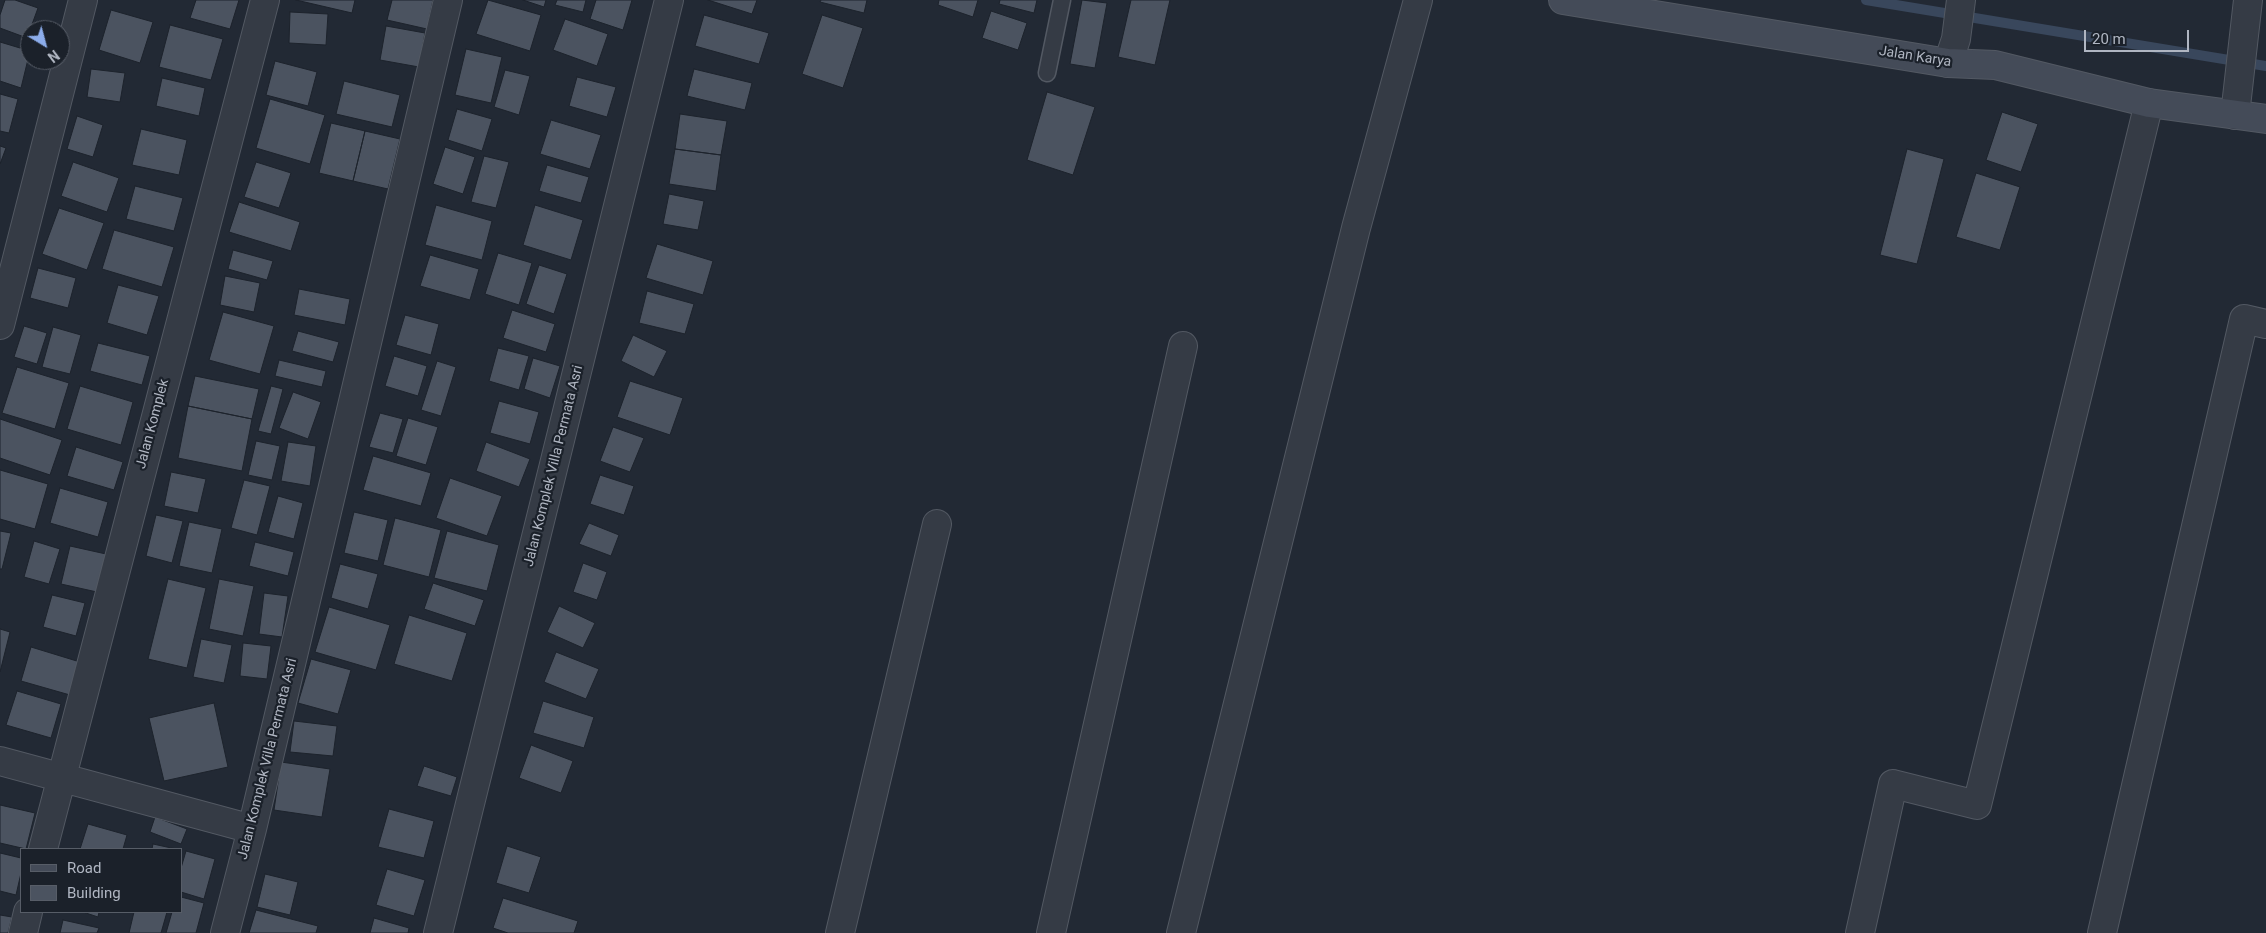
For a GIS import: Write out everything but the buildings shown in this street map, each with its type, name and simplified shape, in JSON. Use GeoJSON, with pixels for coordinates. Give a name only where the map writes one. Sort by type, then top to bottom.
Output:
{"type":"FeatureCollection","features":[{"type":"Feature","properties":{"kind":"street"},"geometry":{"type":"LineString","coordinates":[[0,324],[83,0]]}},
{"type":"Feature","properties":{"kind":"street","name":"Jalan Komplek"},"geometry":{"type":"LineString","coordinates":[[43,848],[265,0]]}},
{"type":"Feature","properties":{"kind":"street","name":"Jalan Komplek Villa Permata Asri"},"geometry":{"type":"LineString","coordinates":[[225,933],[252,829],[448,0]]}},
{"type":"Feature","properties":{"kind":"street","name":"Jalan Komplek Villa Permata Asri"},"geometry":{"type":"LineString","coordinates":[[438,933],[670,0]]}},
{"type":"Feature","properties":{"kind":"street"},"geometry":{"type":"LineString","coordinates":[[1181,933],[1356,228],[1418,0]]}},
{"type":"Feature","properties":{"kind":"street","name":"Jalan Karya"},"geometry":{"type":"LineString","coordinates":[[1563,0],[1652,7],[1952,51],[1995,65],[2149,103],[2266,119]]}},
{"type":"Feature","properties":{"kind":"street"},"geometry":{"type":"LineString","coordinates":[[1952,51],[1961,0]]}},
{"type":"Feature","properties":{"kind":"street"},"geometry":{"type":"LineString","coordinates":[[2235,115],[2248,0]]}},
{"type":"Feature","properties":{"kind":"street"},"geometry":{"type":"LineString","coordinates":[[1860,933],[1893,784],[1977,805],[2149,103]]}},
{"type":"Feature","properties":{"kind":"street"},"geometry":{"type":"LineString","coordinates":[[2102,933],[2244,319],[2266,324]]}},
{"type":"Feature","properties":{"kind":"street"},"geometry":{"type":"LineString","coordinates":[[1051,933],[1183,346]]}},
{"type":"Feature","properties":{"kind":"street"},"geometry":{"type":"LineString","coordinates":[[840,933],[937,524]]}},
{"type":"Feature","properties":{"kind":"street"},"geometry":{"type":"LineString","coordinates":[[0,761],[252,829]]}},
{"type":"Feature","properties":{"kind":"street"},"geometry":{"type":"LineString","coordinates":[[23,933],[28,913]]}},
{"type":"Feature","properties":{"kind":"lane"},"geometry":{"type":"LineString","coordinates":[[1047,73],[1062,0]]}},
{"type":"Feature","properties":{"kind":"waterway"},"geometry":{"type":"LineString","coordinates":[[1866,0],[2266,66]]}}]}
